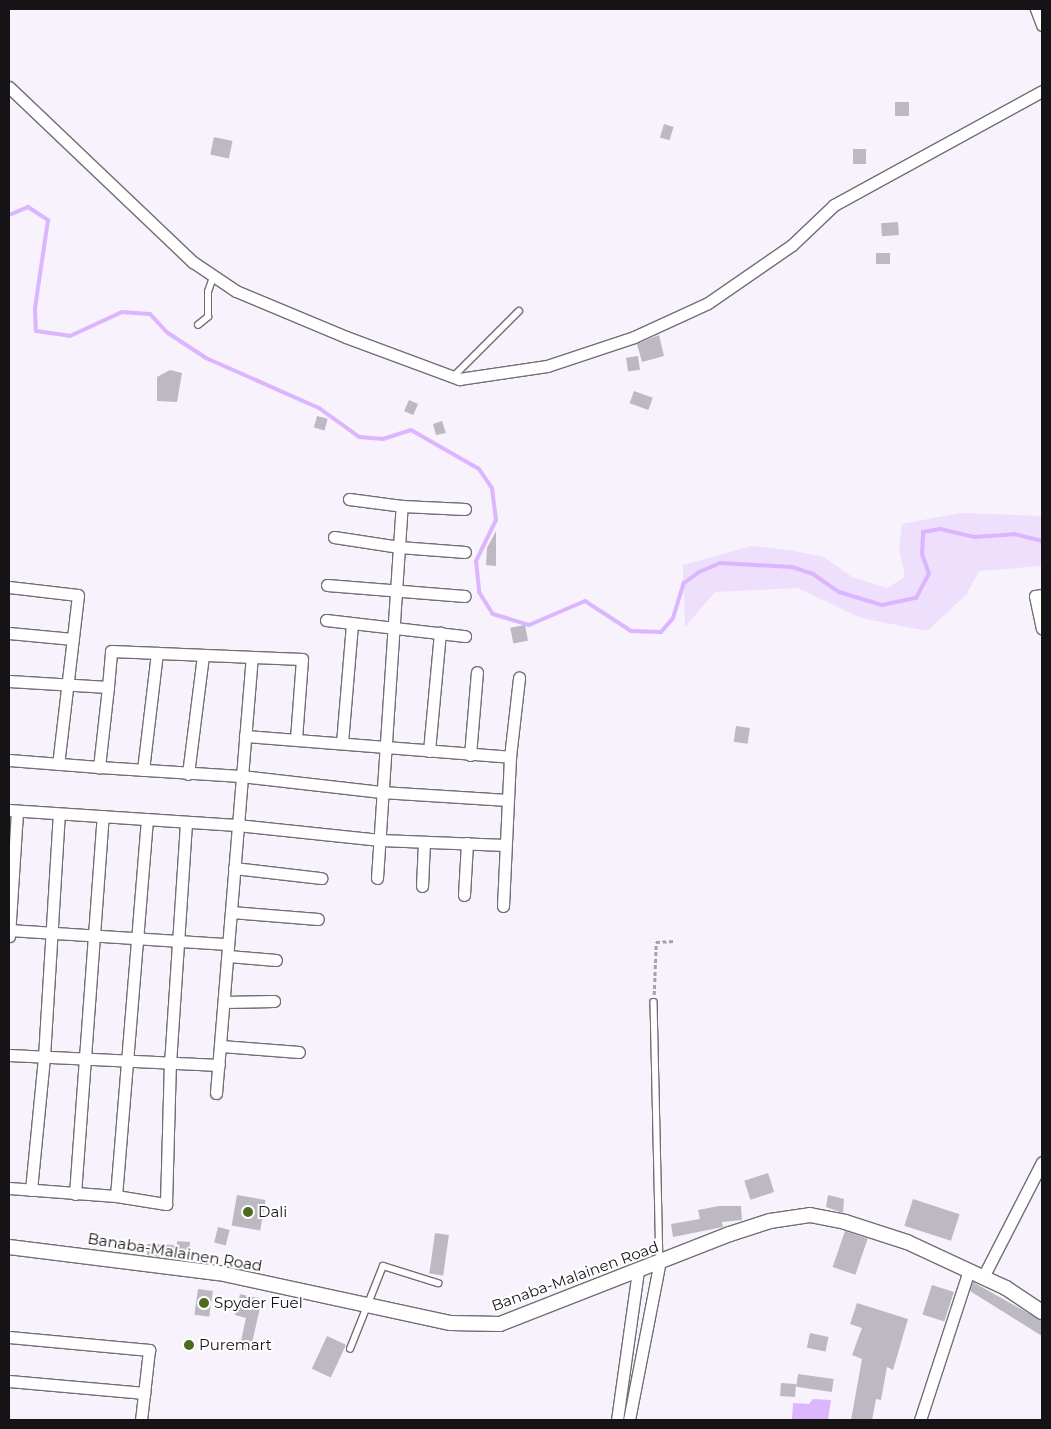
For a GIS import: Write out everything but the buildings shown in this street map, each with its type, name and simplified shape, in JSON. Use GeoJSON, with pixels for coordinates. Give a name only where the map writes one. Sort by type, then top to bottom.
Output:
{"type":"FeatureCollection","features":[{"type":"Feature","properties":{"kind":"street"},"geometry":{"type":"LineString","coordinates":[[1036,9],[1042,25]]}},
{"type":"Feature","properties":{"kind":"street"},"geometry":{"type":"LineString","coordinates":[[9,86],[193,262],[236,291],[328,330],[459,379],[547,366],[634,337],[708,302],[792,245],[834,205],[1042,91]]}},
{"type":"Feature","properties":{"kind":"street"},"geometry":{"type":"LineString","coordinates":[[348,499],[402,506],[465,509]]}},
{"type":"Feature","properties":{"kind":"street"},"geometry":{"type":"LineString","coordinates":[[377,878],[392,628],[402,506]]}},
{"type":"Feature","properties":{"kind":"street"},"geometry":{"type":"LineString","coordinates":[[334,538],[398,547],[465,552]]}},
{"type":"Feature","properties":{"kind":"street"},"geometry":{"type":"LineString","coordinates":[[327,585],[466,596]]}},
{"type":"Feature","properties":{"kind":"street"},"geometry":{"type":"LineString","coordinates":[[9,587],[78,595],[58,764]]}},
{"type":"Feature","properties":{"kind":"street"},"geometry":{"type":"LineString","coordinates":[[1042,595],[1035,596],[1042,628]]}},
{"type":"Feature","properties":{"kind":"street"},"geometry":{"type":"LineString","coordinates":[[326,620],[465,636]]}},
{"type":"Feature","properties":{"kind":"street"},"geometry":{"type":"LineString","coordinates":[[342,743],[352,623]]}},
{"type":"Feature","properties":{"kind":"street"},"geometry":{"type":"LineString","coordinates":[[9,633],[73,639]]}},
{"type":"Feature","properties":{"kind":"street"},"geometry":{"type":"LineString","coordinates":[[429,751],[440,633]]}},
{"type":"Feature","properties":{"kind":"street"},"geometry":{"type":"LineString","coordinates":[[99,767],[111,651],[302,659],[296,738]]}},
{"type":"Feature","properties":{"kind":"street"},"geometry":{"type":"LineString","coordinates":[[143,770],[157,653]]}},
{"type":"Feature","properties":{"kind":"street"},"geometry":{"type":"LineString","coordinates":[[188,774],[203,655]]}},
{"type":"Feature","properties":{"kind":"street"},"geometry":{"type":"LineString","coordinates":[[216,1093],[252,657]]}},
{"type":"Feature","properties":{"kind":"street"},"geometry":{"type":"LineString","coordinates":[[470,755],[478,672]]}},
{"type":"Feature","properties":{"kind":"street"},"geometry":{"type":"LineString","coordinates":[[503,906],[510,757],[519,678]]}},
{"type":"Feature","properties":{"kind":"street"},"geometry":{"type":"LineString","coordinates":[[9,681],[108,687]]}},
{"type":"Feature","properties":{"kind":"street"},"geometry":{"type":"LineString","coordinates":[[245,736],[385,745],[470,755],[510,757]]}},
{"type":"Feature","properties":{"kind":"street"},"geometry":{"type":"LineString","coordinates":[[9,760],[188,774],[241,776],[381,792],[508,800]]}},
{"type":"Feature","properties":{"kind":"street"},"geometry":{"type":"LineString","coordinates":[[276,960],[178,940],[135,940],[95,935],[9,932],[13,810],[237,825],[380,840],[505,845]]}},
{"type":"Feature","properties":{"kind":"street"},"geometry":{"type":"LineString","coordinates":[[31,1190],[44,1058],[59,814]]}},
{"type":"Feature","properties":{"kind":"street"},"geometry":{"type":"LineString","coordinates":[[75,1194],[103,816]]}},
{"type":"Feature","properties":{"kind":"street"},"geometry":{"type":"LineString","coordinates":[[116,1196],[135,940],[147,819]]}},
{"type":"Feature","properties":{"kind":"street"},"geometry":{"type":"LineString","coordinates":[[9,1188],[116,1196],[166,1204],[170,1064],[186,823]]}},
{"type":"Feature","properties":{"kind":"street"},"geometry":{"type":"LineString","coordinates":[[422,886],[424,842]]}},
{"type":"Feature","properties":{"kind":"street"},"geometry":{"type":"LineString","coordinates":[[464,895],[467,843]]}},
{"type":"Feature","properties":{"kind":"street"},"geometry":{"type":"LineString","coordinates":[[234,868],[320,878]]}},
{"type":"Feature","properties":{"kind":"street"},"geometry":{"type":"LineString","coordinates":[[231,912],[318,919]]}},
{"type":"Feature","properties":{"kind":"street"},"geometry":{"type":"LineString","coordinates":[[224,1002],[274,1001]]}},
{"type":"Feature","properties":{"kind":"street"},"geometry":{"type":"LineString","coordinates":[[221,1046],[299,1052]]}},
{"type":"Feature","properties":{"kind":"street"},"geometry":{"type":"LineString","coordinates":[[9,1055],[127,1063],[219,1065]]}},
{"type":"Feature","properties":{"kind":"street"},"geometry":{"type":"LineString","coordinates":[[983,1277],[1042,1162]]}},
{"type":"Feature","properties":{"kind":"street","name":"Banaba-Malainen Road"},"geometry":{"type":"LineString","coordinates":[[9,1247],[219,1273],[451,1323],[500,1324],[770,1221],[810,1215],[845,1222],[907,1242],[983,1277],[1042,1312]]}},
{"type":"Feature","properties":{"kind":"street"},"geometry":{"type":"LineString","coordinates":[[629,1420],[660,1262]]}},
{"type":"Feature","properties":{"kind":"street"},"geometry":{"type":"LineString","coordinates":[[617,1420],[638,1270]]}},
{"type":"Feature","properties":{"kind":"street"},"geometry":{"type":"LineString","coordinates":[[920,1420],[969,1270]]}},
{"type":"Feature","properties":{"kind":"street"},"geometry":{"type":"LineString","coordinates":[[9,1337],[149,1350],[141,1420]]}},
{"type":"Feature","properties":{"kind":"street"},"geometry":{"type":"LineString","coordinates":[[9,1381],[144,1393]]}},
{"type":"Feature","properties":{"kind":"lane"},"geometry":{"type":"LineString","coordinates":[[198,325],[208,317],[208,292],[214,276]]}},
{"type":"Feature","properties":{"kind":"lane"},"geometry":{"type":"LineString","coordinates":[[453,377],[519,311]]}},
{"type":"Feature","properties":{"kind":"lane"},"geometry":{"type":"LineString","coordinates":[[654,1002],[660,1262]]}},
{"type":"Feature","properties":{"kind":"lane"},"geometry":{"type":"LineString","coordinates":[[350,1349],[383,1266],[438,1283]]}},
{"type":"Feature","properties":{"kind":"path"},"geometry":{"type":"LineString","coordinates":[[654,1002],[656,942],[674,941]]}},
{"type":"Feature","properties":{"kind":"shaded area"},"geometry":{"type":"Polygon","coordinates":[[[960,513],[1042,516],[1042,566],[979,571],[966,595],[927,631],[861,618],[798,588],[715,592],[685,627],[683,565],[751,546],[789,550],[824,557],[852,577],[887,588],[905,577],[899,548],[902,524],[960,513]]]}},
{"type":"Feature","properties":{"kind":"shaded area"},"geometry":{"type":"Polygon","coordinates":[[[813,1399],[831,1400],[828,1420],[792,1420],[793,1403],[809,1404],[813,1399]]]}},
{"type":"Feature","properties":{"kind":"waterway"},"geometry":{"type":"LineString","coordinates":[[9,215],[28,207],[48,220],[35,308],[36,331],[70,336],[122,312],[150,314],[168,333],[206,358],[319,408],[359,437],[383,439],[411,430],[479,469],[492,488],[496,520],[476,561],[479,592],[493,614],[529,625],[585,601],[631,631],[661,632],[673,618],[684,583],[699,572],[720,563],[792,567],[813,574],[839,592],[882,605],[916,598],[929,574],[922,554],[923,532],[940,529],[975,537],[1014,534],[1042,541]]}},
{"type":"Feature","properties":{"kind":"place","name":"Dali"},"geometry":{"type":"Point","coordinates":[248,1212]}},
{"type":"Feature","properties":{"kind":"place","name":"Spyder Fuel"},"geometry":{"type":"Point","coordinates":[204,1303]}},
{"type":"Feature","properties":{"kind":"place","name":"Puremart"},"geometry":{"type":"Point","coordinates":[189,1345]}}]}
